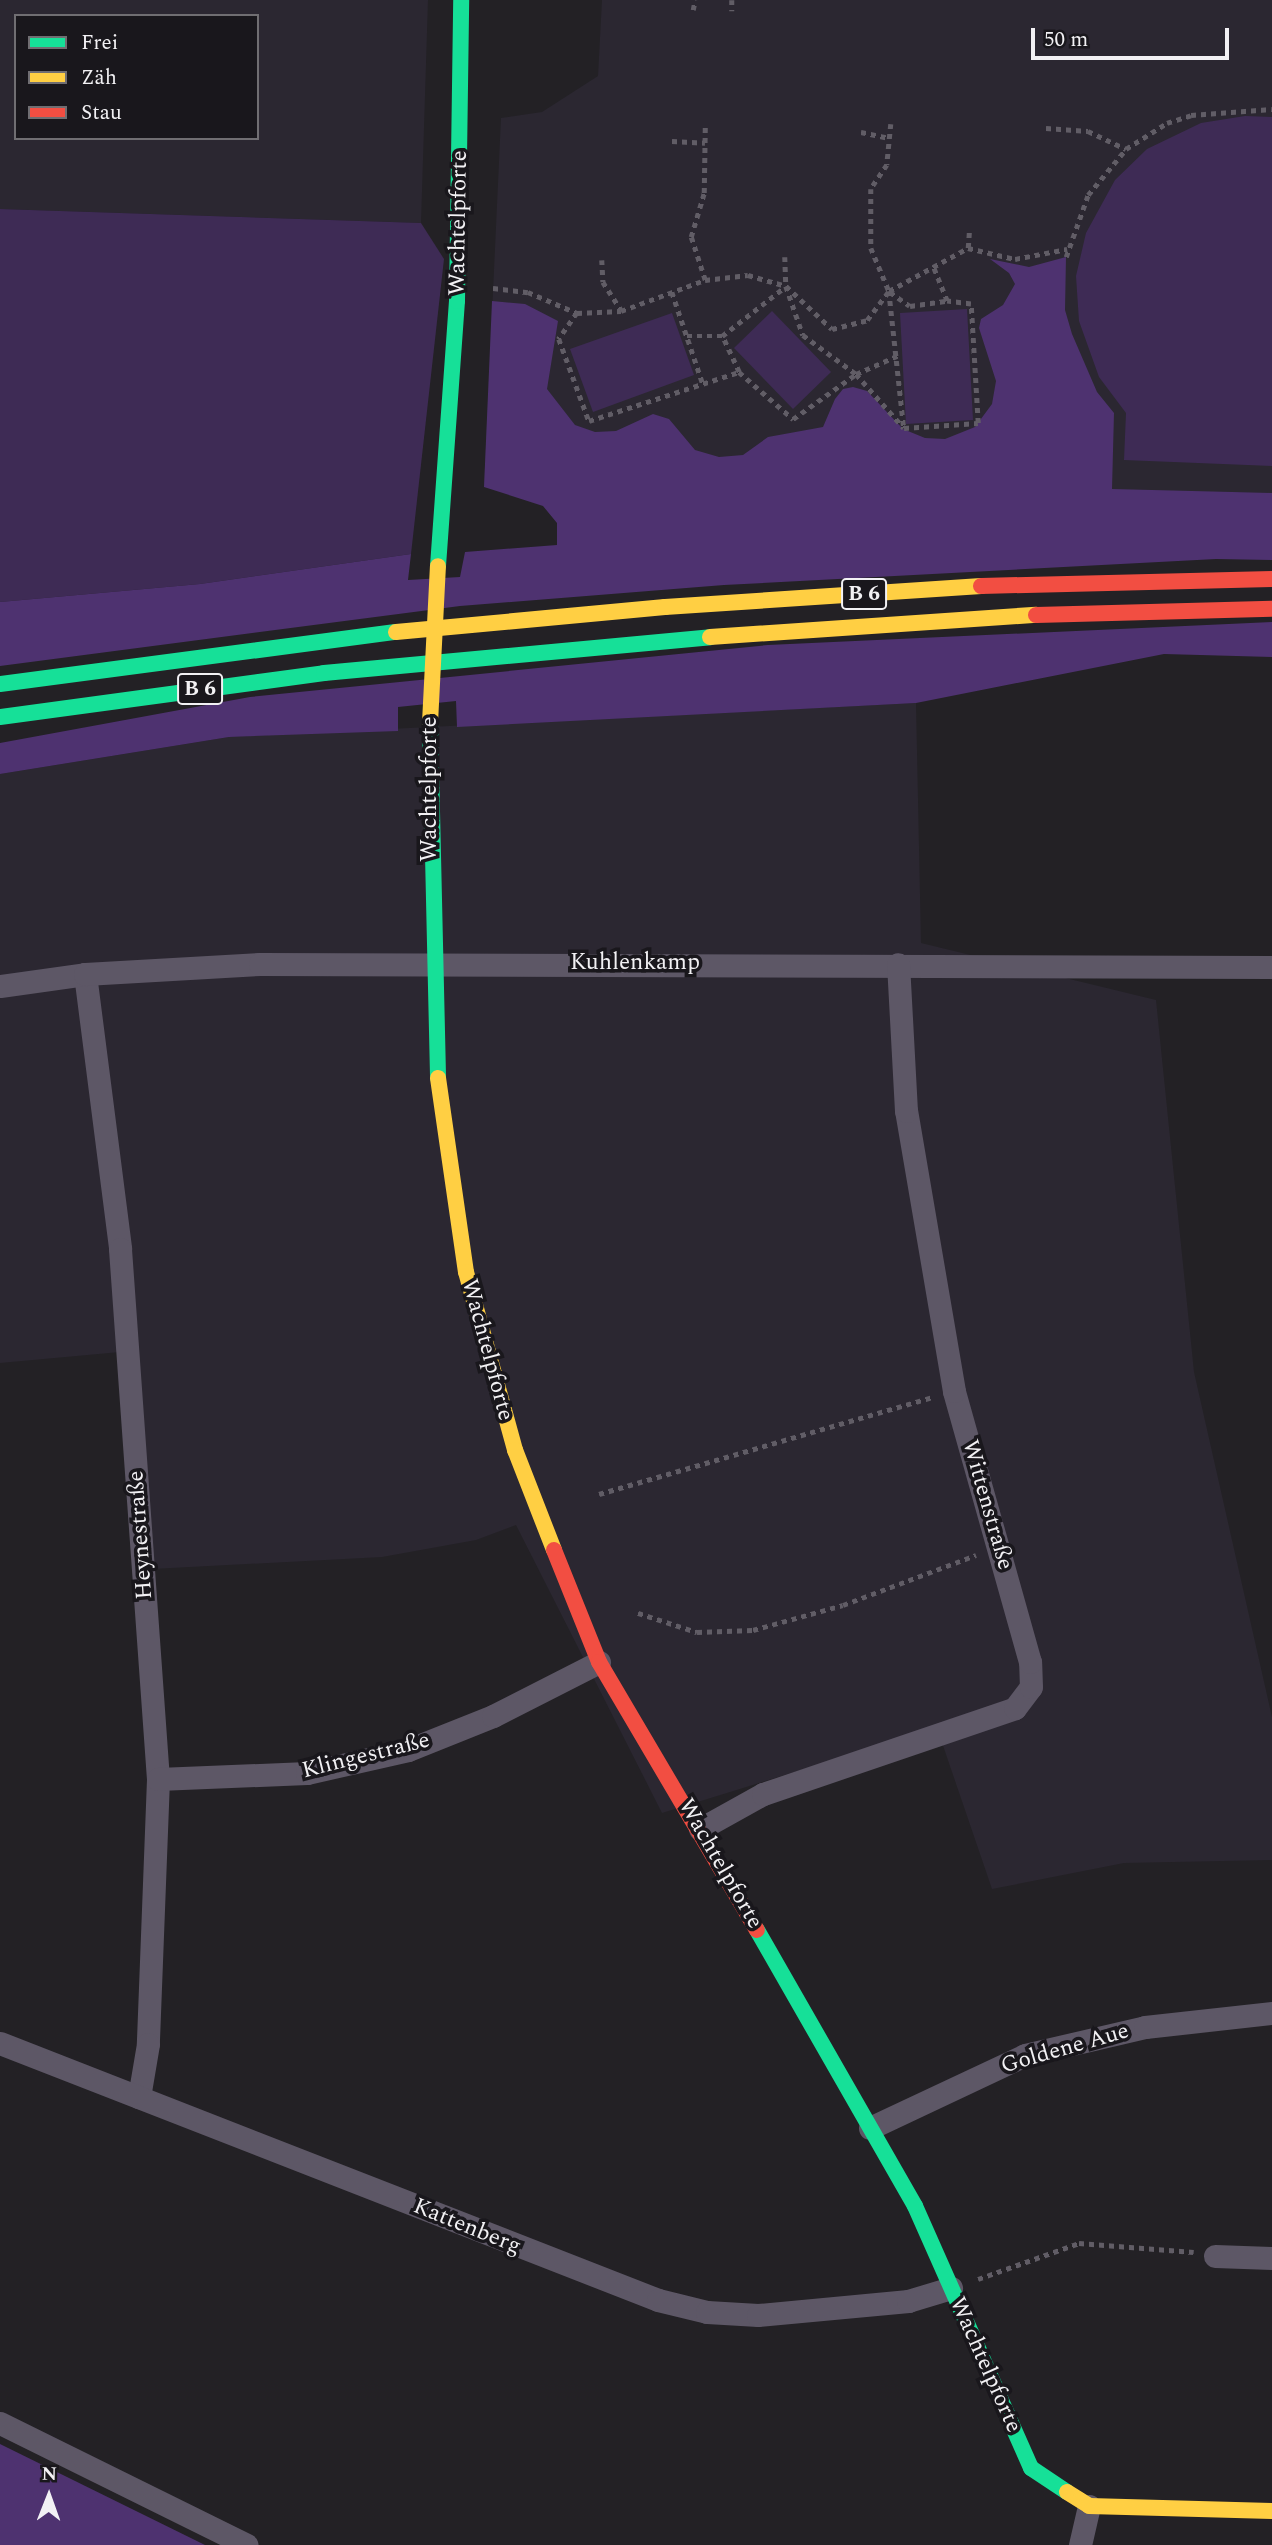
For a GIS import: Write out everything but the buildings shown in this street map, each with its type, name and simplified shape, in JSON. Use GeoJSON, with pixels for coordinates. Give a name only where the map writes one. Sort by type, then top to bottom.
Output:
{"type":"FeatureCollection","features":[{"type":"Feature","properties":{"kind":"main road","name":"Wachtelpforte"},"geometry":{"type":"LineString","coordinates":[[461,0],[457,300],[431,636],[431,962],[441,1117],[481,1337],[515,1450],[599,1662],[701,1829],[915,2206],[1031,2468],[1089,2505]]}},
{"type":"Feature","properties":{"kind":"main road","name":"B 6"},"geometry":{"type":"LineString","coordinates":[[0,684],[401,631],[665,607],[1000,585],[1272,579]]}},
{"type":"Feature","properties":{"kind":"main road","name":"B 6"},"geometry":{"type":"LineString","coordinates":[[0,717],[324,673],[598,644],[1065,613],[1272,609]]}},
{"type":"Feature","properties":{"kind":"main road"},"geometry":{"type":"LineString","coordinates":[[1089,2505],[1272,2511]]}},
{"type":"Feature","properties":{"kind":"street","name":"Kuhlenkamp"},"geometry":{"type":"LineString","coordinates":[[0,986],[85,974],[260,964],[431,962],[1272,967]]}},
{"type":"Feature","properties":{"kind":"street","name":"Wittenstraße"},"geometry":{"type":"LineString","coordinates":[[701,1829],[763,1794],[1015,1708],[1031,1687],[1030,1662],[1000,1546],[954,1391],[906,1111],[898,964]]}},
{"type":"Feature","properties":{"kind":"street","name":"Heynestraße"},"geometry":{"type":"LineString","coordinates":[[85,974],[120,1249],[158,1779],[148,2044],[139,2097]]}},
{"type":"Feature","properties":{"kind":"street","name":"Klingestraße"},"geometry":{"type":"LineString","coordinates":[[158,1779],[307,1773],[408,1750],[493,1716],[599,1662]]}},
{"type":"Feature","properties":{"kind":"street","name":"Goldene Aue"},"geometry":{"type":"LineString","coordinates":[[870,2128],[1025,2055],[1145,2027],[1272,2013]]}},
{"type":"Feature","properties":{"kind":"street","name":"Kattenberg"},"geometry":{"type":"LineString","coordinates":[[0,2043],[658,2300],[707,2312],[758,2315],[895,2303],[951,2288]]}},
{"type":"Feature","properties":{"kind":"street"},"geometry":{"type":"LineString","coordinates":[[1215,2256],[1272,2258]]}},
{"type":"Feature","properties":{"kind":"street"},"geometry":{"type":"LineString","coordinates":[[0,2423],[247,2545]]}},
{"type":"Feature","properties":{"kind":"street"},"geometry":{"type":"LineString","coordinates":[[1080,2545],[1089,2505]]}},
{"type":"Feature","properties":{"kind":"path"},"geometry":{"type":"LineString","coordinates":[[693,10],[695,0]]}},
{"type":"Feature","properties":{"kind":"path"},"geometry":{"type":"LineString","coordinates":[[732,0],[732,11]]}},
{"type":"Feature","properties":{"kind":"path"},"geometry":{"type":"LineString","coordinates":[[1066,257],[1088,195],[1126,149],[1167,123],[1191,115],[1272,109]]}},
{"type":"Feature","properties":{"kind":"path"},"geometry":{"type":"LineString","coordinates":[[891,124],[887,165],[871,189],[871,248],[889,291],[899,355],[904,428]]}},
{"type":"Feature","properties":{"kind":"path"},"geometry":{"type":"LineString","coordinates":[[705,126],[704,192],[691,237],[705,280]]}},
{"type":"Feature","properties":{"kind":"path"},"geometry":{"type":"LineString","coordinates":[[1046,128],[1088,131],[1126,149]]}},
{"type":"Feature","properties":{"kind":"path"},"geometry":{"type":"LineString","coordinates":[[860,132],[890,138]]}},
{"type":"Feature","properties":{"kind":"path"},"geometry":{"type":"LineString","coordinates":[[672,141],[705,143]]}},
{"type":"Feature","properties":{"kind":"path"},"geometry":{"type":"LineString","coordinates":[[968,248],[969,232]]}},
{"type":"Feature","properties":{"kind":"path"},"geometry":{"type":"LineString","coordinates":[[493,288],[528,292],[577,313],[621,311],[705,280],[748,275],[786,286],[832,328],[867,320],[889,291],[968,248],[1015,259],[1067,249]]}},
{"type":"Feature","properties":{"kind":"path"},"geometry":{"type":"LineString","coordinates":[[785,257],[786,286],[803,335],[856,374],[904,428]]}},
{"type":"Feature","properties":{"kind":"path"},"geometry":{"type":"LineString","coordinates":[[602,260],[603,282],[621,311]]}},
{"type":"Feature","properties":{"kind":"path"},"geometry":{"type":"LineString","coordinates":[[933,267],[947,301]]}},
{"type":"Feature","properties":{"kind":"path"},"geometry":{"type":"LineString","coordinates":[[687,336],[722,336],[786,286]]}},
{"type":"Feature","properties":{"kind":"path"},"geometry":{"type":"LineString","coordinates":[[889,291],[910,306],[947,301],[971,304],[978,423],[904,428]]}},
{"type":"Feature","properties":{"kind":"path"},"geometry":{"type":"LineString","coordinates":[[673,292],[703,384]]}},
{"type":"Feature","properties":{"kind":"path"},"geometry":{"type":"LineString","coordinates":[[577,313],[559,339],[589,421],[739,372]]}},
{"type":"Feature","properties":{"kind":"path"},"geometry":{"type":"LineString","coordinates":[[722,336],[739,372],[793,419],[856,374],[899,355]]}},
{"type":"Feature","properties":{"kind":"path"},"geometry":{"type":"LineString","coordinates":[[599,1494],[954,1391]]}},
{"type":"Feature","properties":{"kind":"path"},"geometry":{"type":"LineString","coordinates":[[638,1612],[696,1632],[753,1630],[843,1605],[1000,1546]]}},
{"type":"Feature","properties":{"kind":"path"},"geometry":{"type":"LineString","coordinates":[[951,2288],[1079,2243],[1215,2256]]}},
{"type":"Feature","properties":{"kind":"shaded area"},"geometry":{"type":"Polygon","coordinates":[[[0,0],[428,0],[421,223],[0,209],[0,0]]]}},
{"type":"Feature","properties":{"kind":"shaded area"},"geometry":{"type":"Polygon","coordinates":[[[602,0],[1272,0],[1272,493],[484,487],[501,118],[542,112],[598,76],[602,0]]]}},
{"type":"Feature","properties":{"kind":"shaded area"},"geometry":{"type":"Polygon","coordinates":[[[1245,116],[1272,117],[1272,466],[1124,460],[1126,413],[1099,377],[1079,321],[1076,276],[1086,233],[1115,180],[1147,149],[1201,123],[1245,116]]]}},
{"type":"Feature","properties":{"kind":"shaded area"},"geometry":{"type":"Polygon","coordinates":[[[0,209],[421,223],[444,259],[411,554],[200,584],[0,602],[0,209]]]}},
{"type":"Feature","properties":{"kind":"shaded area"},"geometry":{"type":"Polygon","coordinates":[[[1066,257],[1065,310],[1072,334],[1097,392],[1114,413],[1112,489],[1272,493],[1272,560],[1216,559],[724,585],[460,606],[0,666],[0,602],[200,584],[411,554],[408,580],[460,577],[465,552],[557,545],[557,523],[543,506],[484,487],[492,301],[525,304],[558,321],[547,389],[575,425],[595,432],[616,431],[653,414],[669,419],[695,450],[719,457],[743,455],[768,437],[823,427],[835,399],[843,389],[853,387],[867,391],[903,429],[925,438],[945,439],[975,427],[992,404],[996,381],[979,328],[981,319],[1003,305],[1015,284],[1009,273],[990,259],[1029,267],[1066,257]]]}},
{"type":"Feature","properties":{"kind":"shaded area"},"geometry":{"type":"Polygon","coordinates":[[[967,309],[973,420],[906,424],[900,313],[967,309]]]}},
{"type":"Feature","properties":{"kind":"shaded area"},"geometry":{"type":"Polygon","coordinates":[[[772,311],[831,372],[793,409],[734,348],[772,311]]]}},
{"type":"Feature","properties":{"kind":"shaded area"},"geometry":{"type":"Polygon","coordinates":[[[672,313],[694,375],[593,412],[570,349],[672,313]]]}},
{"type":"Feature","properties":{"kind":"shaded area"},"geometry":{"type":"Polygon","coordinates":[[[1272,622],[1272,657],[1164,654],[916,703],[457,727],[456,701],[398,707],[398,731],[229,737],[0,774],[0,743],[250,697],[768,645],[1272,622]]]}},
{"type":"Feature","properties":{"kind":"shaded area"},"geometry":{"type":"Polygon","coordinates":[[[916,703],[921,943],[1156,1000],[1194,1372],[1272,1717],[1272,1860],[1124,1863],[992,1889],[937,1728],[662,1813],[516,1525],[476,1540],[382,1557],[133,1570],[120,1352],[0,1363],[0,774],[229,737],[916,703]]]}},
{"type":"Feature","properties":{"kind":"shaded area"},"geometry":{"type":"Polygon","coordinates":[[[0,2444],[205,2545],[0,2545],[0,2444]]]}},
{"type":"Feature","properties":{"kind":"traffic: fast"},"geometry":{"type":"LineString","coordinates":[[438,566],[457,301],[461,0]]}},
{"type":"Feature","properties":{"kind":"traffic: fast"},"geometry":{"type":"LineString","coordinates":[[0,684],[396,632]]}},
{"type":"Feature","properties":{"kind":"traffic: fast"},"geometry":{"type":"LineString","coordinates":[[0,717],[324,673],[710,637]]}},
{"type":"Feature","properties":{"kind":"traffic: fast"},"geometry":{"type":"LineString","coordinates":[[430,723],[438,1078]]}},
{"type":"Feature","properties":{"kind":"traffic: fast"},"geometry":{"type":"LineString","coordinates":[[757,1930],[915,2206],[1031,2468],[1067,2492]]}},
{"type":"Feature","properties":{"kind":"traffic: slow"},"geometry":{"type":"LineString","coordinates":[[430,723],[438,566]]}},
{"type":"Feature","properties":{"kind":"traffic: slow"},"geometry":{"type":"LineString","coordinates":[[396,632],[665,607],[981,586]]}},
{"type":"Feature","properties":{"kind":"traffic: slow"},"geometry":{"type":"LineString","coordinates":[[710,637],[1036,615]]}},
{"type":"Feature","properties":{"kind":"traffic: slow"},"geometry":{"type":"LineString","coordinates":[[438,1078],[466,1272],[515,1450],[554,1550]]}},
{"type":"Feature","properties":{"kind":"traffic: slow"},"geometry":{"type":"LineString","coordinates":[[1067,2492],[1089,2506],[1272,2511]]}},
{"type":"Feature","properties":{"kind":"traffic: jam"},"geometry":{"type":"LineString","coordinates":[[981,586],[1272,579]]}},
{"type":"Feature","properties":{"kind":"traffic: jam"},"geometry":{"type":"LineString","coordinates":[[1036,615],[1272,609]]}},
{"type":"Feature","properties":{"kind":"traffic: jam"},"geometry":{"type":"LineString","coordinates":[[554,1550],[599,1662],[757,1930]]}}]}
